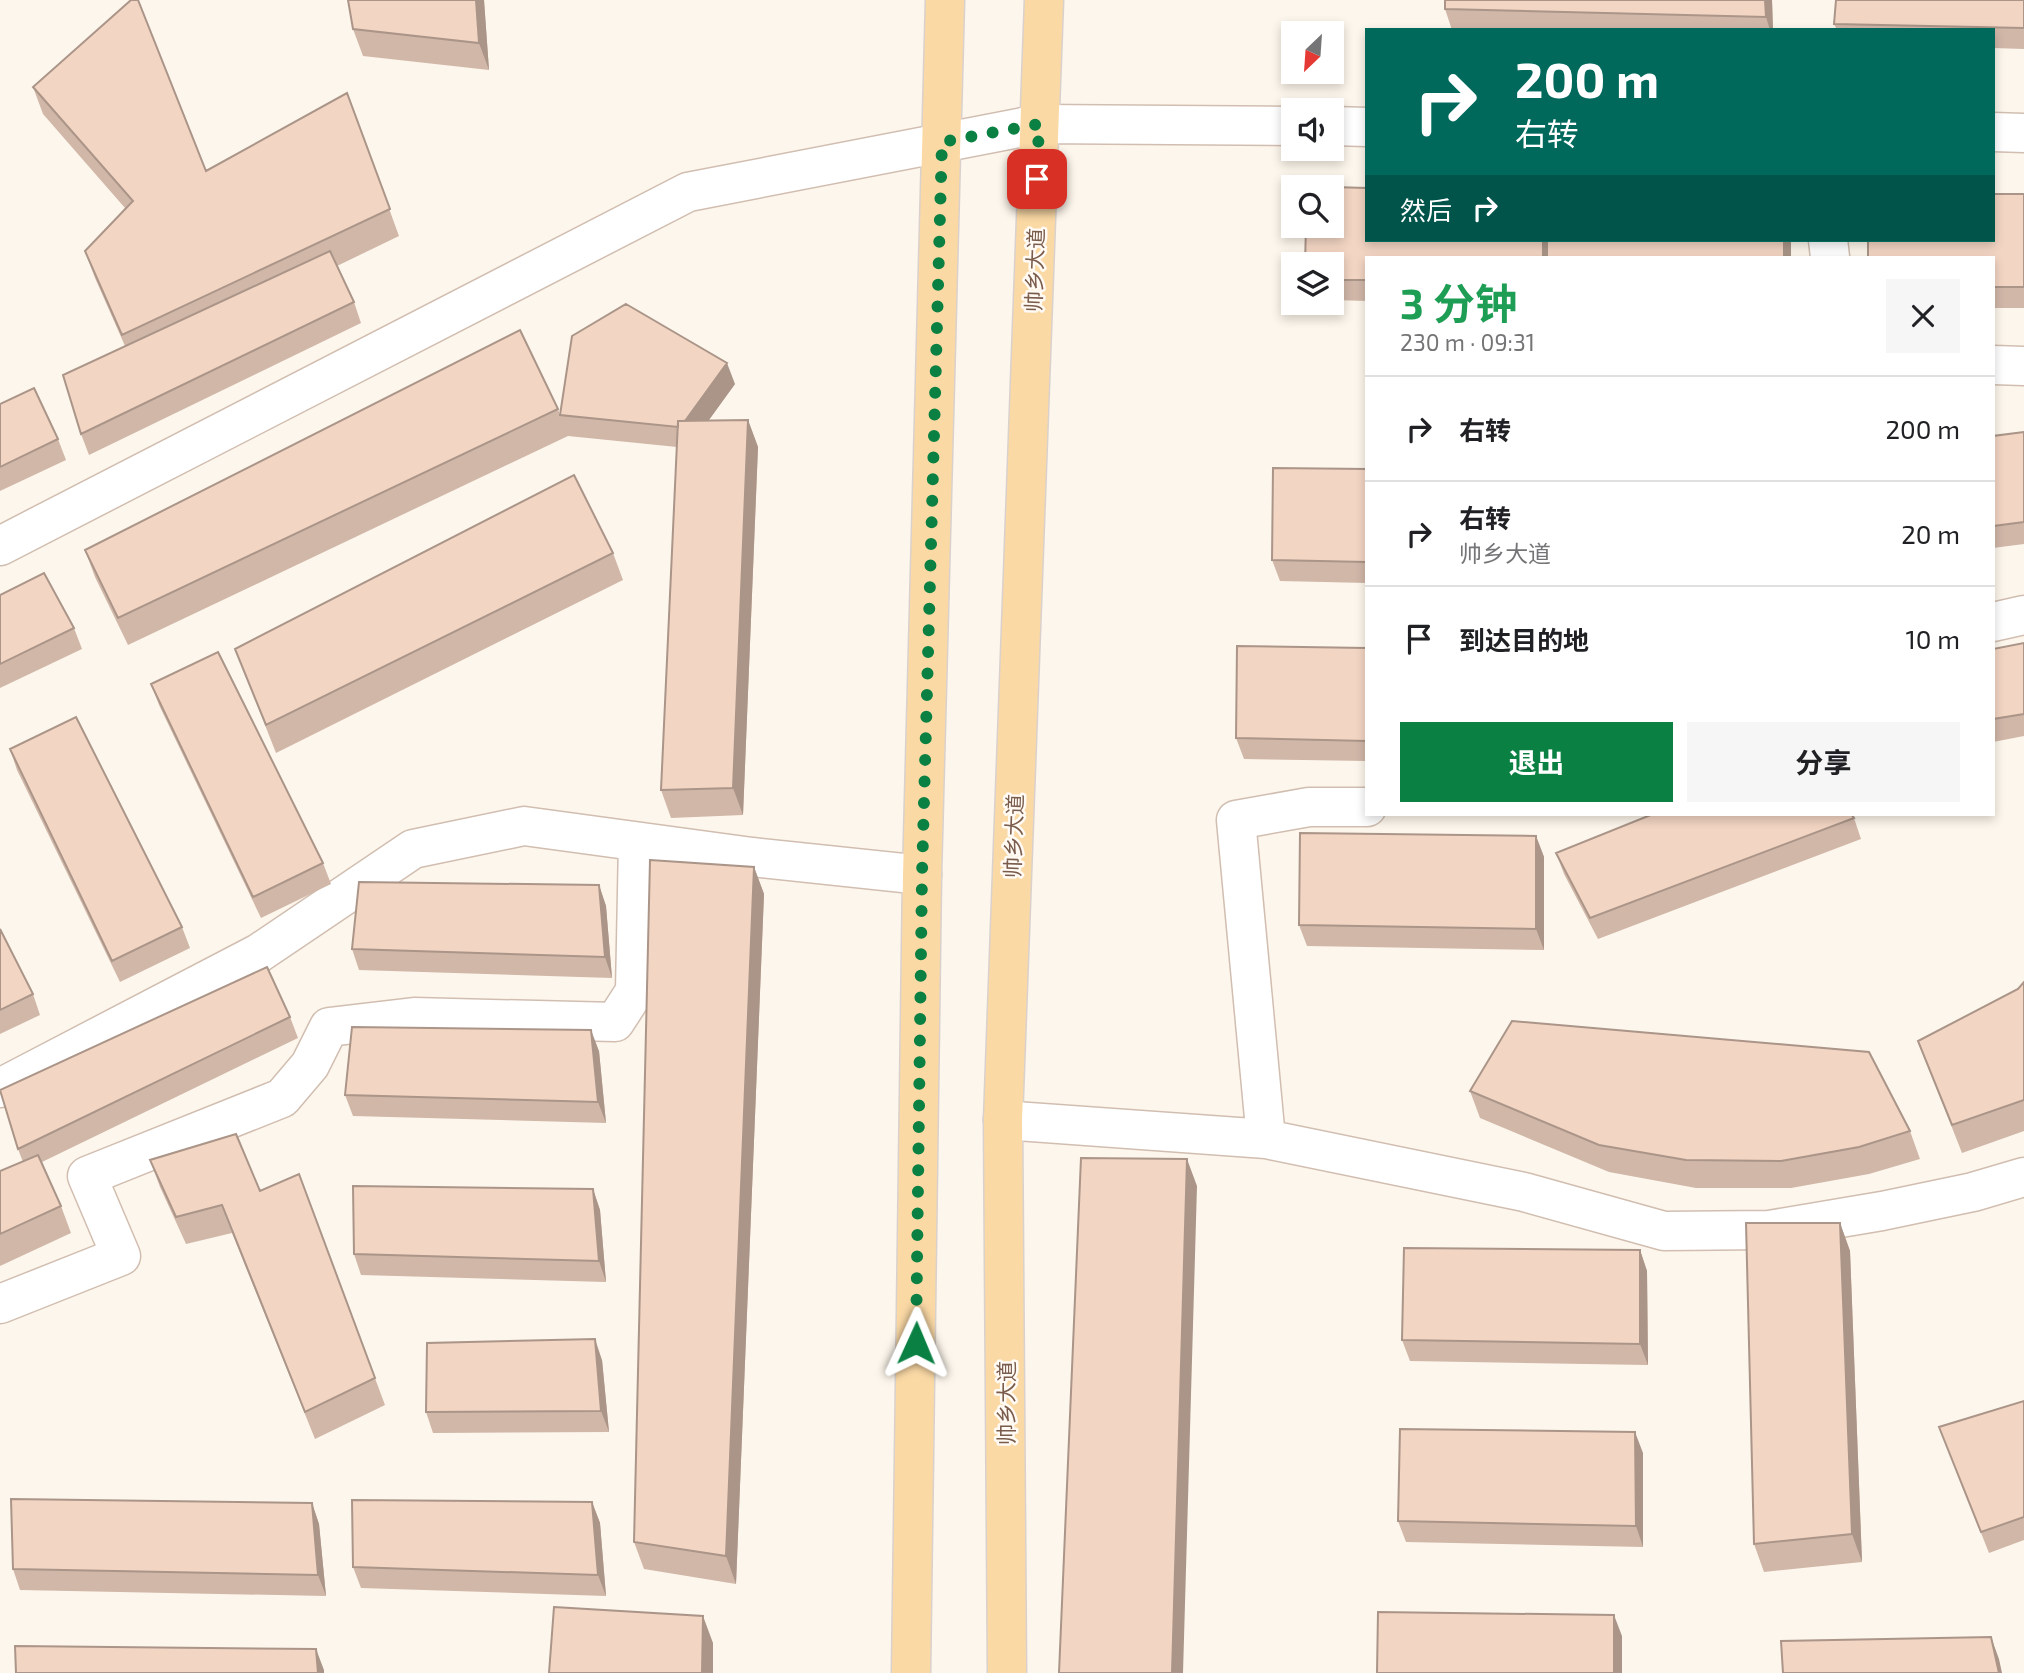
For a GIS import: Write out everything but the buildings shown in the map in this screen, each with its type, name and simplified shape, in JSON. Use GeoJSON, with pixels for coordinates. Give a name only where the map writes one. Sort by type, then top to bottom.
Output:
{"type":"FeatureCollection","features":[{"type":"Feature","properties":{"kind":"main road"},"geometry":{"type":"LineString","coordinates":[[911,1673],[922,875],[945,0]]}},
{"type":"Feature","properties":{"kind":"main road","name":"帅乡大道"},"geometry":{"type":"LineString","coordinates":[[1007,1673],[1003,1120],[1044,0]]}},
{"type":"Feature","properties":{"kind":"street"},"geometry":{"type":"LineString","coordinates":[[0,546],[688,192],[1039,124],[1281,126]]}},
{"type":"Feature","properties":{"kind":"street"},"geometry":{"type":"LineString","coordinates":[[1344,126],[1365,127]]}},
{"type":"Feature","properties":{"kind":"street"},"geometry":{"type":"LineString","coordinates":[[1995,132],[2024,133]]}},
{"type":"Feature","properties":{"kind":"street"},"geometry":{"type":"LineString","coordinates":[[1995,365],[2024,366]]}},
{"type":"Feature","properties":{"kind":"street"},"geometry":{"type":"LineString","coordinates":[[1995,622],[2024,615]]}},
{"type":"Feature","properties":{"kind":"street"},"geometry":{"type":"LineString","coordinates":[[1266,1139],[1237,821],[1309,807],[1365,807]]}},
{"type":"Feature","properties":{"kind":"street"},"geometry":{"type":"LineString","coordinates":[[0,1088],[258,953],[413,849],[524,826],[752,858],[922,875]]}},
{"type":"Feature","properties":{"kind":"street"},"geometry":{"type":"LineString","coordinates":[[0,1304],[121,1256],[87,1176],[282,1098],[310,1065],[329,1027],[414,1017],[615,1022],[635,991],[638,842]]}},
{"type":"Feature","properties":{"kind":"street"},"geometry":{"type":"LineString","coordinates":[[1003,1120],[1266,1139],[1524,1192],[1664,1231],[1769,1230],[1882,1211],[1973,1192],[2024,1177]]}},
{"type":"Feature","properties":{"kind":"route"},"geometry":{"type":"LineString","coordinates":[[916,1343],[922,875],[942,142],[1039,124],[1037,179]]}}]}
